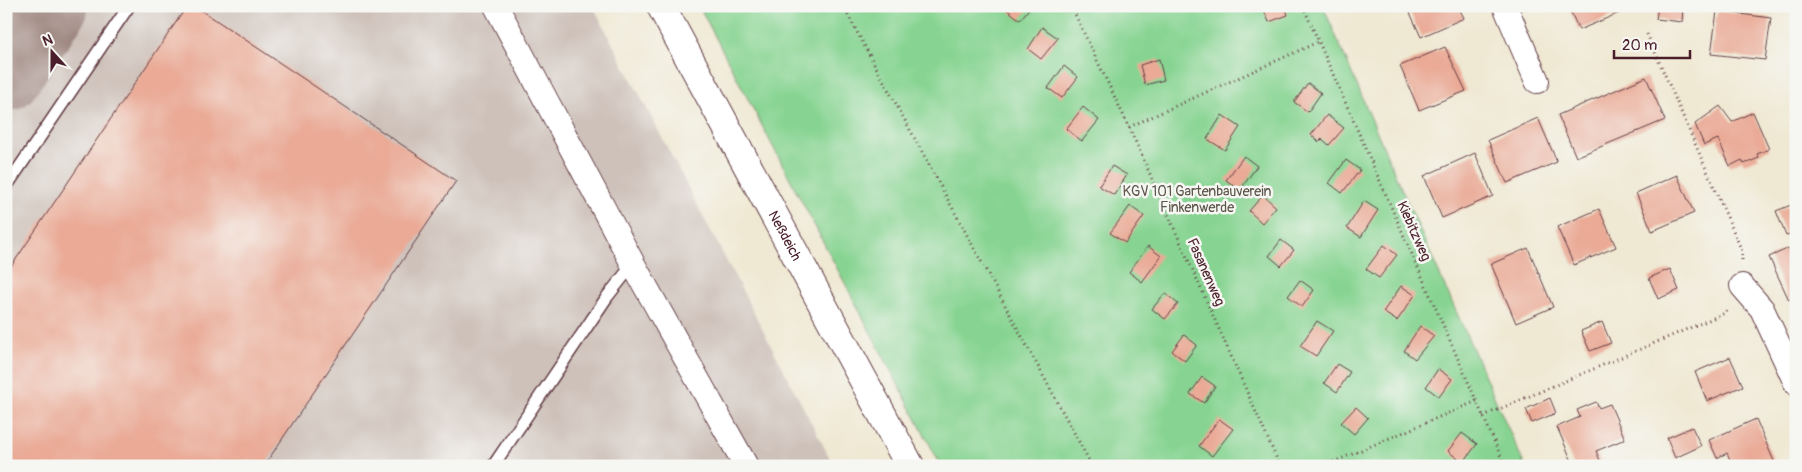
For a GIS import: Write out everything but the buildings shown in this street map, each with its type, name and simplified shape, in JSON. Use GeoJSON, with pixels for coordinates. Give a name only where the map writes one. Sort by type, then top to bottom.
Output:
{"type":"FeatureCollection","features":[{"type":"Feature","properties":{"kind":"street"},"geometry":{"type":"LineString","coordinates":[[496,6],[633,264],[746,466]]}},
{"type":"Feature","properties":{"kind":"street","name":"Neßdeich"},"geometry":{"type":"LineString","coordinates":[[661,6],[910,466]]}},
{"type":"Feature","properties":{"kind":"street"},"geometry":{"type":"LineString","coordinates":[[1505,6],[1537,81]]}},
{"type":"Feature","properties":{"kind":"street"},"geometry":{"type":"LineString","coordinates":[[1742,286],[1762,310],[1796,383]]}},
{"type":"Feature","properties":{"kind":"lane"},"geometry":{"type":"LineString","coordinates":[[6,187],[129,6]]}},
{"type":"Feature","properties":{"kind":"lane"},"geometry":{"type":"LineString","coordinates":[[493,466],[607,297],[633,264]]}},
{"type":"Feature","properties":{"kind":"path"},"geometry":{"type":"LineString","coordinates":[[843,6],[1092,466]]}},
{"type":"Feature","properties":{"kind":"path","name":"Fasanenweg"},"geometry":{"type":"LineString","coordinates":[[1071,6],[1129,127],[1280,466]]}},
{"type":"Feature","properties":{"kind":"path","name":"Kiebitzweg"},"geometry":{"type":"LineString","coordinates":[[1303,6],[1505,466]]}},
{"type":"Feature","properties":{"kind":"path"},"geometry":{"type":"LineString","coordinates":[[1482,416],[1725,313],[1742,286],[1742,251],[1647,34]]}},
{"type":"Feature","properties":{"kind":"path"},"geometry":{"type":"LineString","coordinates":[[1129,127],[1318,42]]}},
{"type":"Feature","properties":{"kind":"path"},"geometry":{"type":"LineString","coordinates":[[1324,466],[1477,402]]}},
{"type":"Feature","properties":{"kind":"shaded area"},"geometry":{"type":"Polygon","coordinates":[[[6,6],[593,6],[834,466],[6,466],[6,6]]]}},
{"type":"Feature","properties":{"kind":"green space","name":"KGV 101 Gartenbauverein Finkenwerde"},"geometry":{"type":"Polygon","coordinates":[[[699,6],[1323,6],[1398,181],[1525,466],[941,466],[699,6]]]}},
{"type":"Feature","properties":{"kind":"taxiway"},"geometry":{"type":"LineString","coordinates":[[6,77],[54,6]]}}]}
